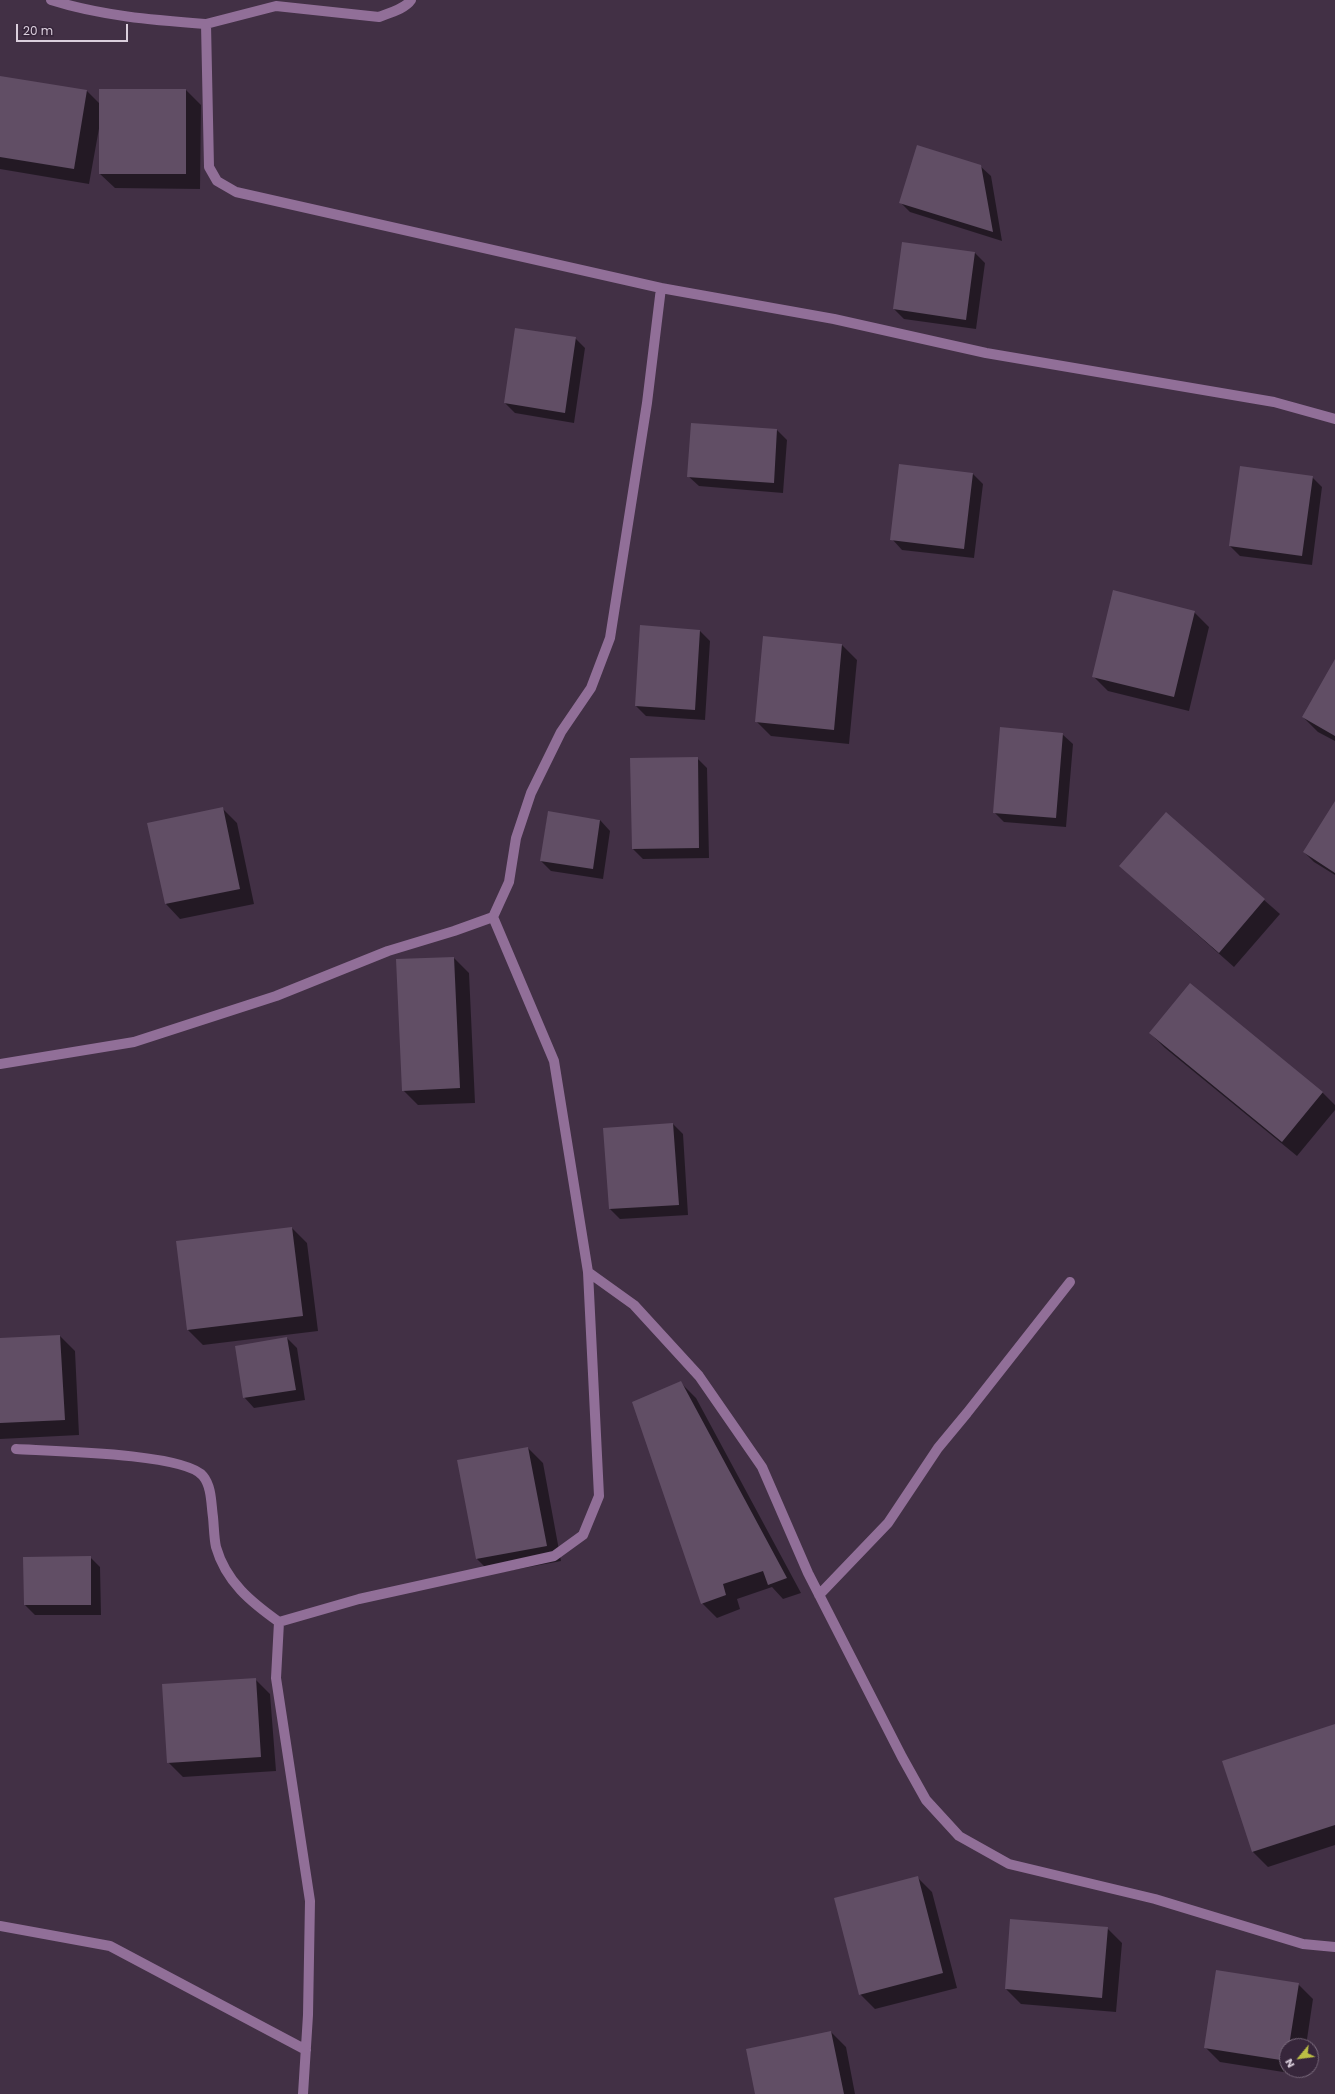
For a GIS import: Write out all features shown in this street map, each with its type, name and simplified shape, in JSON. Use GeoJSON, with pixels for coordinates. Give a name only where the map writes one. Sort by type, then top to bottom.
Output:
{"type":"FeatureCollection","features":[{"type":"Feature","properties":{"kind":"street"},"geometry":{"type":"LineString","coordinates":[[51,0],[66,5],[138,18],[206,24],[276,6],[379,17],[409,3],[411,0]]}},
{"type":"Feature","properties":{"kind":"street"},"geometry":{"type":"LineString","coordinates":[[206,24],[210,167],[217,181],[236,192],[661,288],[834,319],[986,353],[1274,402],[1335,419]]}},
{"type":"Feature","properties":{"kind":"street"},"geometry":{"type":"LineString","coordinates":[[279,1622],[359,1598],[554,1556],[583,1535],[599,1496],[588,1272],[554,1061],[494,917],[509,882],[516,838],[531,793],[562,732],[591,688],[610,638],[647,403],[661,288]]}},
{"type":"Feature","properties":{"kind":"street"},"geometry":{"type":"LineString","coordinates":[[0,1064],[134,1042],[276,996],[388,951],[494,917]]}},
{"type":"Feature","properties":{"kind":"street"},"geometry":{"type":"LineString","coordinates":[[588,1272],[634,1305],[699,1376],[762,1467],[819,1596],[902,1757],[926,1800],[959,1836],[1009,1864],[1155,1899],[1303,1944],[1335,1947]]}},
{"type":"Feature","properties":{"kind":"street"},"geometry":{"type":"LineString","coordinates":[[819,1596],[888,1523],[938,1448],[1070,1282]]}},
{"type":"Feature","properties":{"kind":"street"},"geometry":{"type":"LineString","coordinates":[[16,1449],[149,1458],[190,1467],[203,1475],[209,1488],[216,1547],[229,1578],[254,1604],[279,1622]]}},
{"type":"Feature","properties":{"kind":"street"},"geometry":{"type":"LineString","coordinates":[[279,1622],[276,1678],[310,1901],[306,2050],[303,2094]]}},
{"type":"Feature","properties":{"kind":"street"},"geometry":{"type":"LineString","coordinates":[[0,1926],[110,1946],[306,2050]]}},
{"type":"Feature","properties":{"kind":"building"},"geometry":{"type":"Polygon","coordinates":[[[0,76],[87,90],[74,169],[0,157],[0,76]]]}},
{"type":"Feature","properties":{"kind":"building"},"geometry":{"type":"Polygon","coordinates":[[[99,89],[186,89],[186,174],[99,174],[99,89]]]}},
{"type":"Feature","properties":{"kind":"building"},"geometry":{"type":"Polygon","coordinates":[[[917,145],[981,165],[993,232],[899,203],[917,145]]]}},
{"type":"Feature","properties":{"kind":"building"},"geometry":{"type":"Polygon","coordinates":[[[902,242],[975,252],[966,320],[893,309],[902,242]]]}},
{"type":"Feature","properties":{"kind":"building"},"geometry":{"type":"Polygon","coordinates":[[[515,328],[576,337],[565,413],[504,403],[515,328]]]}},
{"type":"Feature","properties":{"kind":"building"},"geometry":{"type":"Polygon","coordinates":[[[691,423],[777,429],[774,483],[687,477],[691,423]]]}},
{"type":"Feature","properties":{"kind":"building"},"geometry":{"type":"Polygon","coordinates":[[[899,464],[973,473],[964,549],[890,540],[899,464]]]}},
{"type":"Feature","properties":{"kind":"building"},"geometry":{"type":"Polygon","coordinates":[[[1240,466],[1313,476],[1302,556],[1229,546],[1240,466]]]}},
{"type":"Feature","properties":{"kind":"building"},"geometry":{"type":"Polygon","coordinates":[[[1113,590],[1195,611],[1174,697],[1092,677],[1113,590]]]}},
{"type":"Feature","properties":{"kind":"building"},"geometry":{"type":"Polygon","coordinates":[[[640,625],[700,630],[695,710],[635,706],[640,625]]]}},
{"type":"Feature","properties":{"kind":"building"},"geometry":{"type":"Polygon","coordinates":[[[763,636],[842,644],[834,730],[755,722],[763,636]]]}},
{"type":"Feature","properties":{"kind":"building"},"geometry":{"type":"Polygon","coordinates":[[[1335,659],[1335,736],[1302,717],[1335,659]]]}},
{"type":"Feature","properties":{"kind":"building"},"geometry":{"type":"Polygon","coordinates":[[[1000,727],[1063,733],[1056,818],[993,813],[1000,727]]]}},
{"type":"Feature","properties":{"kind":"building"},"geometry":{"type":"Polygon","coordinates":[[[698,757],[699,848],[632,849],[630,758],[698,757]]]}},
{"type":"Feature","properties":{"kind":"building"},"geometry":{"type":"Polygon","coordinates":[[[1335,801],[1335,873],[1303,852],[1335,801]]]}},
{"type":"Feature","properties":{"kind":"building"},"geometry":{"type":"Polygon","coordinates":[[[223,807],[240,889],[165,904],[147,823],[223,807]]]}},
{"type":"Feature","properties":{"kind":"building"},"geometry":{"type":"Polygon","coordinates":[[[548,811],[600,820],[593,869],[540,861],[548,811]]]}},
{"type":"Feature","properties":{"kind":"building"},"geometry":{"type":"Polygon","coordinates":[[[1166,812],[1265,899],[1219,953],[1119,866],[1166,812]]]}},
{"type":"Feature","properties":{"kind":"building"},"geometry":{"type":"Polygon","coordinates":[[[454,957],[460,1088],[402,1091],[396,959],[454,957]]]}},
{"type":"Feature","properties":{"kind":"building"},"geometry":{"type":"Polygon","coordinates":[[[1190,983],[1323,1092],[1282,1142],[1149,1033],[1190,983]]]}},
{"type":"Feature","properties":{"kind":"building"},"geometry":{"type":"Polygon","coordinates":[[[673,1123],[679,1205],[609,1209],[603,1128],[673,1123]]]}},
{"type":"Feature","properties":{"kind":"building"},"geometry":{"type":"Polygon","coordinates":[[[292,1227],[303,1316],[187,1330],[176,1241],[292,1227]]]}},
{"type":"Feature","properties":{"kind":"building"},"geometry":{"type":"Polygon","coordinates":[[[60,1335],[65,1420],[0,1423],[0,1338],[60,1335]]]}},
{"type":"Feature","properties":{"kind":"building"},"geometry":{"type":"Polygon","coordinates":[[[287,1337],[296,1390],[243,1398],[235,1346],[287,1337]]]}},
{"type":"Feature","properties":{"kind":"building"},"geometry":{"type":"Polygon","coordinates":[[[681,1381],[787,1578],[768,1585],[763,1571],[723,1584],[726,1595],[701,1604],[632,1402],[681,1381]]]}},
{"type":"Feature","properties":{"kind":"building"},"geometry":{"type":"Polygon","coordinates":[[[528,1447],[547,1546],[476,1559],[457,1460],[528,1447]]]}},
{"type":"Feature","properties":{"kind":"building"},"geometry":{"type":"Polygon","coordinates":[[[91,1556],[91,1605],[24,1605],[23,1557],[91,1556]]]}},
{"type":"Feature","properties":{"kind":"building"},"geometry":{"type":"Polygon","coordinates":[[[256,1678],[261,1757],[167,1763],[162,1684],[256,1678]]]}},
{"type":"Feature","properties":{"kind":"building"},"geometry":{"type":"Polygon","coordinates":[[[1335,1724],[1335,1825],[1252,1852],[1222,1761],[1335,1724]]]}},
{"type":"Feature","properties":{"kind":"building"},"geometry":{"type":"Polygon","coordinates":[[[918,1876],[943,1973],[859,1995],[834,1898],[918,1876]]]}},
{"type":"Feature","properties":{"kind":"building"},"geometry":{"type":"Polygon","coordinates":[[[1010,1919],[1108,1927],[1102,1998],[1005,1989],[1010,1919]]]}},
{"type":"Feature","properties":{"kind":"building"},"geometry":{"type":"Polygon","coordinates":[[[1216,1970],[1299,1983],[1290,2038],[1279,2038],[1279,2060],[1204,2048],[1216,1970]]]}},
{"type":"Feature","properties":{"kind":"building"},"geometry":{"type":"Polygon","coordinates":[[[831,2031],[844,2094],[755,2094],[746,2049],[831,2031]]]}}]}
